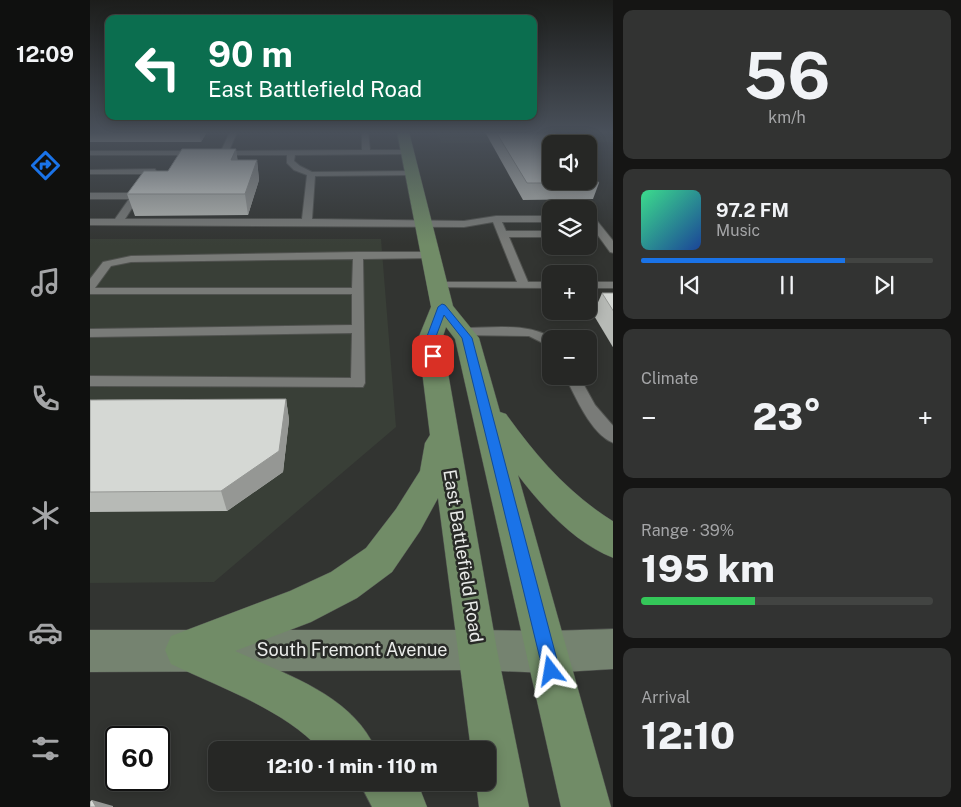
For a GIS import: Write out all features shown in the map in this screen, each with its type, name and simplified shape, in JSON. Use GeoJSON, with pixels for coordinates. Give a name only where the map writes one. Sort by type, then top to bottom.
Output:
{"type":"FeatureCollection","features":[{"type":"Feature","properties":{"kind":"main road"},"geometry":{"type":"LineString","coordinates":[[412,170],[440,296],[467,338],[586,807]]}},
{"type":"Feature","properties":{"kind":"main road","name":"East Battlefield Road"},"geometry":{"type":"LineString","coordinates":[[440,296],[430,339],[477,650],[504,807]]}},
{"type":"Feature","properties":{"kind":"main road"},"geometry":{"type":"LineString","coordinates":[[484,402],[518,456],[547,489],[594,530],[613,541]]}},
{"type":"Feature","properties":{"kind":"main road"},"geometry":{"type":"LineString","coordinates":[[184,650],[297,608],[344,585],[379,560],[408,520],[435,474],[443,424]]}},
{"type":"Feature","properties":{"kind":"main road","name":"South Fremont Avenue"},"geometry":{"type":"LineString","coordinates":[[90,650],[477,650],[547,652],[613,649]]}},
{"type":"Feature","properties":{"kind":"main road"},"geometry":{"type":"LineString","coordinates":[[184,650],[290,698],[324,720],[344,741]]}},
{"type":"Feature","properties":{"kind":"main road"},"geometry":{"type":"LineString","coordinates":[[390,791],[402,807]]}},
{"type":"Feature","properties":{"kind":"lane"},"geometry":{"type":"LineString","coordinates":[[301,170],[311,174],[413,173]]}},
{"type":"Feature","properties":{"kind":"lane"},"geometry":{"type":"LineString","coordinates":[[90,172],[152,171],[118,222]]}},
{"type":"Feature","properties":{"kind":"lane"},"geometry":{"type":"LineString","coordinates":[[307,222],[311,174]]}},
{"type":"Feature","properties":{"kind":"lane"},"geometry":{"type":"LineString","coordinates":[[90,196],[136,196]]}},
{"type":"Feature","properties":{"kind":"lane"},"geometry":{"type":"LineString","coordinates":[[496,219],[524,285]]}},
{"type":"Feature","properties":{"kind":"lane"},"geometry":{"type":"LineString","coordinates":[[90,222],[464,224],[496,219],[542,219]]}},
{"type":"Feature","properties":{"kind":"lane"},"geometry":{"type":"LineString","coordinates":[[597,229],[613,249]]}},
{"type":"Feature","properties":{"kind":"lane"},"geometry":{"type":"LineString","coordinates":[[502,234],[542,234]]}},
{"type":"Feature","properties":{"kind":"lane"},"geometry":{"type":"LineString","coordinates":[[597,236],[604,238]]}},
{"type":"Feature","properties":{"kind":"lane"},"geometry":{"type":"LineString","coordinates":[[90,381],[358,383],[358,255]]}},
{"type":"Feature","properties":{"kind":"lane"},"geometry":{"type":"LineString","coordinates":[[90,287],[107,264],[121,260],[158,257],[431,255]]}},
{"type":"Feature","properties":{"kind":"lane"},"geometry":{"type":"LineString","coordinates":[[440,296],[524,285],[542,285]]}},
{"type":"Feature","properties":{"kind":"lane"},"geometry":{"type":"LineString","coordinates":[[597,285],[613,285]]}},
{"type":"Feature","properties":{"kind":"lane"},"geometry":{"type":"LineString","coordinates":[[90,291],[358,290]]}},
{"type":"Feature","properties":{"kind":"lane"},"geometry":{"type":"LineString","coordinates":[[90,333],[358,329]]}},
{"type":"Feature","properties":{"kind":"lane"},"geometry":{"type":"LineString","coordinates":[[463,332],[530,332],[542,336]]}},
{"type":"Feature","properties":{"kind":"lane"},"geometry":{"type":"LineString","coordinates":[[576,385],[591,414],[601,427],[613,436]]}},
{"type":"Feature","properties":{"kind":"shaded area"},"geometry":{"type":"Polygon","coordinates":[[[90,239],[381,239],[396,427],[214,582],[90,583],[90,239]]]}},
{"type":"Feature","properties":{"kind":"building"},"geometry":{"type":"Polygon","coordinates":[[[254,170],[245,194],[127,194],[144,171],[254,170]]]}},
{"type":"Feature","properties":{"kind":"building"},"geometry":{"type":"Polygon","coordinates":[[[519,170],[542,170],[542,183],[527,183],[519,170]]]}},
{"type":"Feature","properties":{"kind":"building"},"geometry":{"type":"Polygon","coordinates":[[[602,293],[613,293],[613,310],[602,293]]]}},
{"type":"Feature","properties":{"kind":"building"},"geometry":{"type":"Polygon","coordinates":[[[286,399],[279,451],[221,491],[90,492],[90,400],[286,399]]]}},
{"type":"Feature","properties":{"kind":"building"},"geometry":{"type":"Polygon","coordinates":[[[92,800],[96,807],[90,807],[92,800]]]}},
{"type":"Feature","properties":{"kind":"route"},"geometry":{"type":"LineString","coordinates":[[433,356],[430,339],[442,307],[467,338],[551,671]]}}]}
